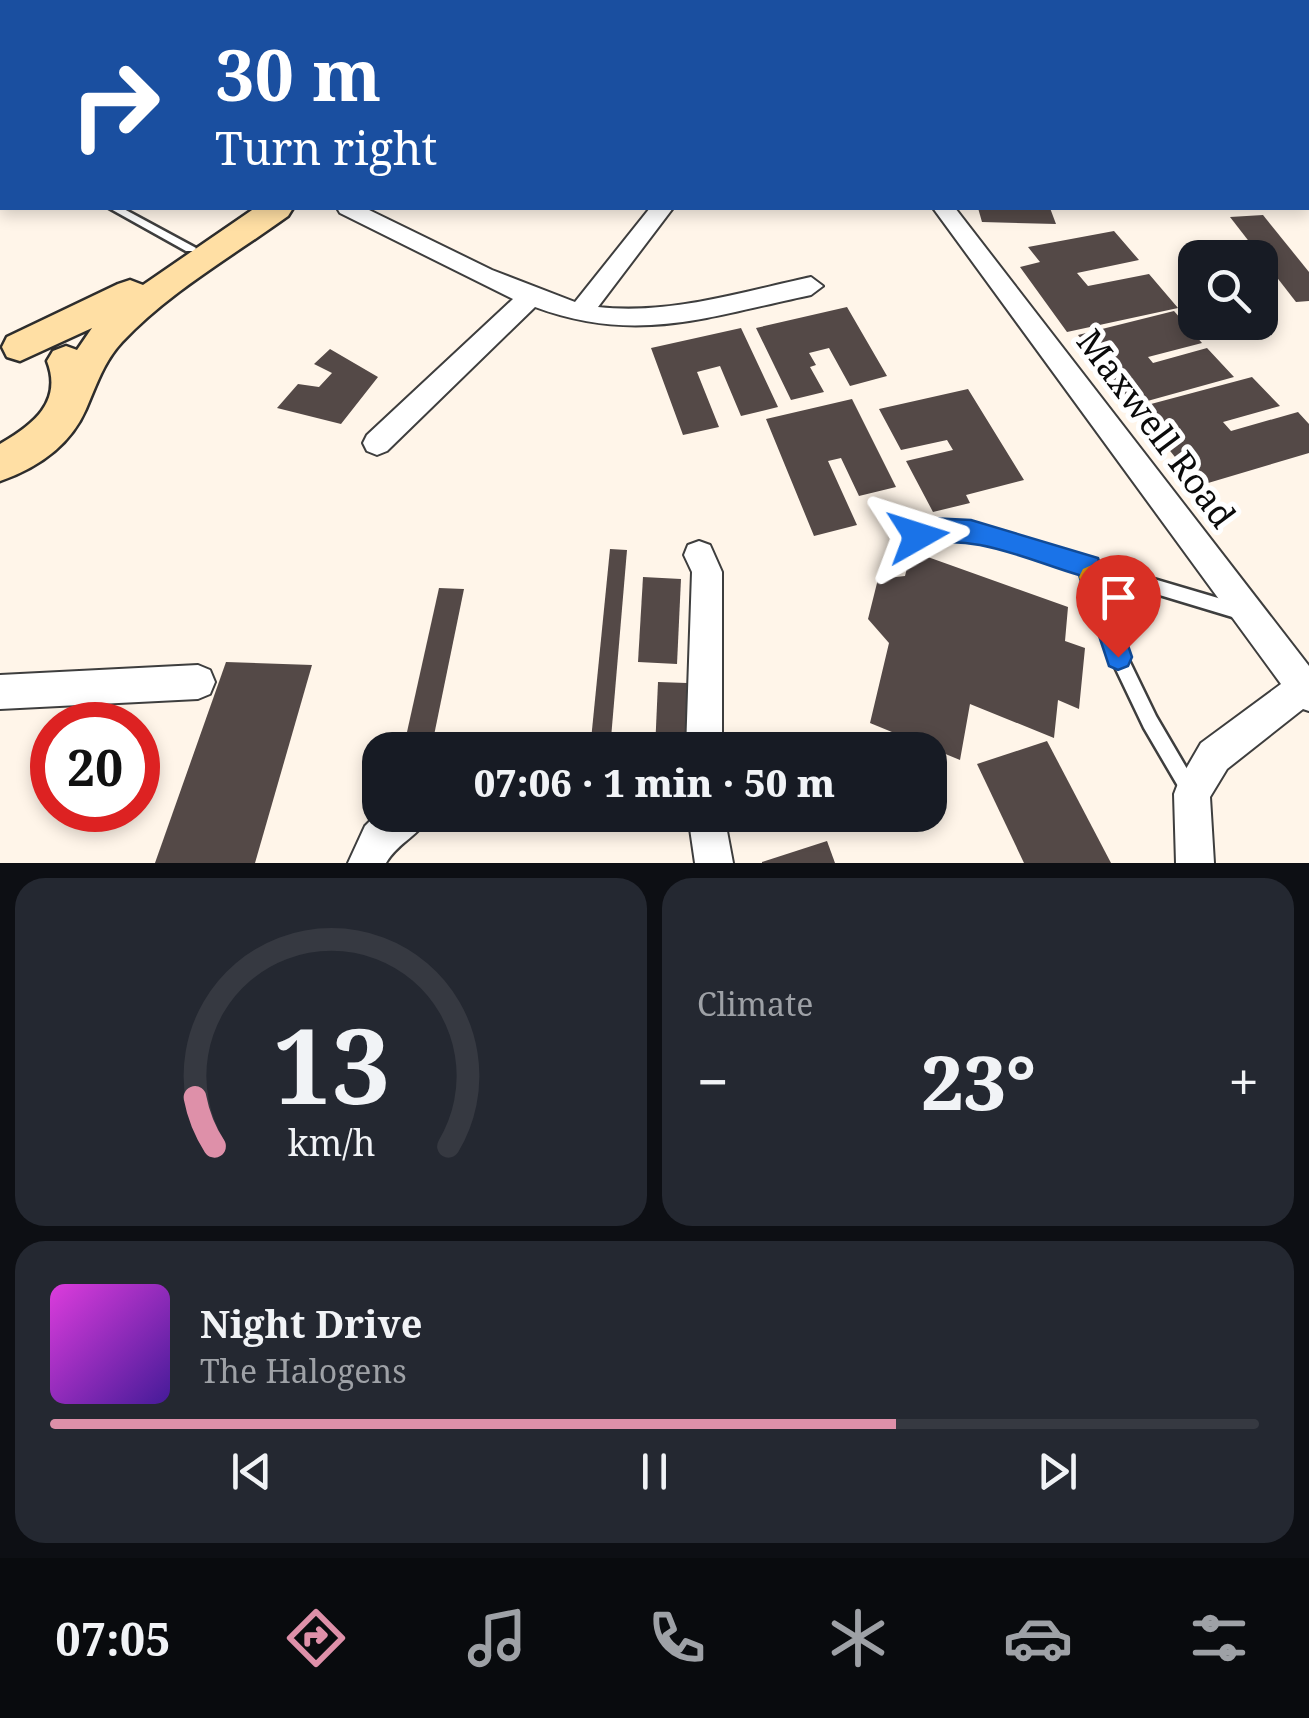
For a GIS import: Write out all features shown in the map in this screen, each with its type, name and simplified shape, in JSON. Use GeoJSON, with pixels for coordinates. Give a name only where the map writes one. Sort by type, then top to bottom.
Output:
{"type":"FeatureCollection","features":[{"type":"Feature","properties":{"kind":"main road"},"geometry":{"type":"LineString","coordinates":[[5,350],[98,312],[242,210]]}},
{"type":"Feature","properties":{"kind":"main road"},"geometry":{"type":"LineString","coordinates":[[0,463],[44,437],[67,410],[75,383],[107,334],[139,306],[274,210]]}},
{"type":"Feature","properties":{"kind":"main road"},"geometry":{"type":"LineString","coordinates":[[5,350],[49,350],[68,362],[75,383]]}},
{"type":"Feature","properties":{"kind":"street"},"geometry":{"type":"LineString","coordinates":[[352,210],[530,296],[580,314],[620,319],[667,316],[811,286]]}},
{"type":"Feature","properties":{"kind":"street"},"geometry":{"type":"LineString","coordinates":[[580,314],[660,210]]}},
{"type":"Feature","properties":{"kind":"street","name":"Maxwell Road"},"geometry":{"type":"LineString","coordinates":[[946,210],[1306,691]]}},
{"type":"Feature","properties":{"kind":"street"},"geometry":{"type":"LineString","coordinates":[[377,443],[530,296]]}},
{"type":"Feature","properties":{"kind":"street"},"geometry":{"type":"LineString","coordinates":[[699,556],[707,572],[704,732]]}},
{"type":"Feature","properties":{"kind":"street"},"geometry":{"type":"LineString","coordinates":[[0,692],[198,682]]}},
{"type":"Feature","properties":{"kind":"street"},"geometry":{"type":"LineString","coordinates":[[1195,863],[1192,794],[1214,756],[1306,691]]}},
{"type":"Feature","properties":{"kind":"street"},"geometry":{"type":"LineString","coordinates":[[367,863],[382,832]]}},
{"type":"Feature","properties":{"kind":"street"},"geometry":{"type":"LineString","coordinates":[[709,832],[714,863]]}},
{"type":"Feature","properties":{"kind":"lane"},"geometry":{"type":"LineString","coordinates":[[118,210],[190,248]]}},
{"type":"Feature","properties":{"kind":"lane"},"geometry":{"type":"LineString","coordinates":[[918,536],[929,530],[971,532],[1250,614]]}},
{"type":"Feature","properties":{"kind":"lane"},"geometry":{"type":"LineString","coordinates":[[1088,566],[1118,657],[1192,794]]}},
{"type":"Feature","properties":{"kind":"building"},"geometry":{"type":"Polygon","coordinates":[[[979,210],[1051,210],[1056,224],[982,222],[979,210]]]}},
{"type":"Feature","properties":{"kind":"building"},"geometry":{"type":"Polygon","coordinates":[[[1263,215],[1309,272],[1309,301],[1296,302],[1278,279],[1278,240],[1248,240],[1230,217],[1263,215]]]}},
{"type":"Feature","properties":{"kind":"building"},"geometry":{"type":"Polygon","coordinates":[[[1114,231],[1139,260],[1077,273],[1088,286],[1149,274],[1178,308],[1067,332],[1020,267],[1040,262],[1028,247],[1114,231]]]}},
{"type":"Feature","properties":{"kind":"building"},"geometry":{"type":"Polygon","coordinates":[[[847,307],[887,376],[850,386],[829,348],[809,353],[816,365],[810,367],[824,392],[791,400],[756,328],[847,307]]]}},
{"type":"Feature","properties":{"kind":"building"},"geometry":{"type":"Polygon","coordinates":[[[1174,311],[1178,316],[1178,340],[1202,343],[1148,357],[1153,363],[1207,348],[1234,377],[1133,405],[1078,335],[1174,311]]]}},
{"type":"Feature","properties":{"kind":"building"},"geometry":{"type":"Polygon","coordinates":[[[741,328],[778,407],[741,416],[720,366],[697,372],[719,427],[683,435],[651,348],[741,328]]]}},
{"type":"Feature","properties":{"kind":"building"},"geometry":{"type":"Polygon","coordinates":[[[330,349],[378,377],[341,424],[277,408],[298,384],[319,387],[332,373],[314,364],[330,349]]]}},
{"type":"Feature","properties":{"kind":"building"},"geometry":{"type":"Polygon","coordinates":[[[1252,377],[1280,406],[1223,422],[1231,431],[1298,412],[1309,424],[1309,453],[1198,486],[1136,408],[1252,377]]]}},
{"type":"Feature","properties":{"kind":"building"},"geometry":{"type":"Polygon","coordinates":[[[968,389],[1024,480],[966,495],[970,503],[933,512],[906,461],[953,450],[947,440],[901,450],[879,409],[968,389]]]}},
{"type":"Feature","properties":{"kind":"building"},"geometry":{"type":"Polygon","coordinates":[[[852,399],[896,487],[859,496],[841,458],[828,461],[857,525],[814,536],[766,419],[852,399]]]}},
{"type":"Feature","properties":{"kind":"building"},"geometry":{"type":"Polygon","coordinates":[[[610,549],[627,550],[612,732],[592,732],[610,549]]]}},
{"type":"Feature","properties":{"kind":"building"},"geometry":{"type":"Polygon","coordinates":[[[911,551],[1068,607],[1065,641],[1085,648],[1079,709],[1058,700],[1054,738],[970,704],[960,760],[947,755],[947,732],[892,732],[870,723],[889,643],[868,619],[878,579],[905,576],[911,551]]]}},
{"type":"Feature","properties":{"kind":"building"},"geometry":{"type":"Polygon","coordinates":[[[643,577],[681,579],[677,664],[638,662],[643,577]]]}},
{"type":"Feature","properties":{"kind":"building"},"geometry":{"type":"Polygon","coordinates":[[[439,588],[464,589],[435,732],[407,732],[439,588]]]}},
{"type":"Feature","properties":{"kind":"building"},"geometry":{"type":"Polygon","coordinates":[[[226,662],[312,665],[255,863],[155,863],[226,662]]]}},
{"type":"Feature","properties":{"kind":"building"},"geometry":{"type":"Polygon","coordinates":[[[658,682],[687,683],[686,732],[656,732],[658,682]]]}},
{"type":"Feature","properties":{"kind":"building"},"geometry":{"type":"Polygon","coordinates":[[[1047,741],[1111,863],[1024,863],[977,764],[1047,741]]]}},
{"type":"Feature","properties":{"kind":"building"},"geometry":{"type":"Polygon","coordinates":[[[827,841],[835,863],[762,863],[762,862],[827,841]]]}},
{"type":"Feature","properties":{"kind":"slow traffic"},"geometry":{"type":"LineString","coordinates":[[1092,577],[1109,629]]}},
{"type":"Feature","properties":{"kind":"route"},"geometry":{"type":"LineString","coordinates":[[918,536],[929,530],[971,532],[1088,566],[1118,657]]}}]}
